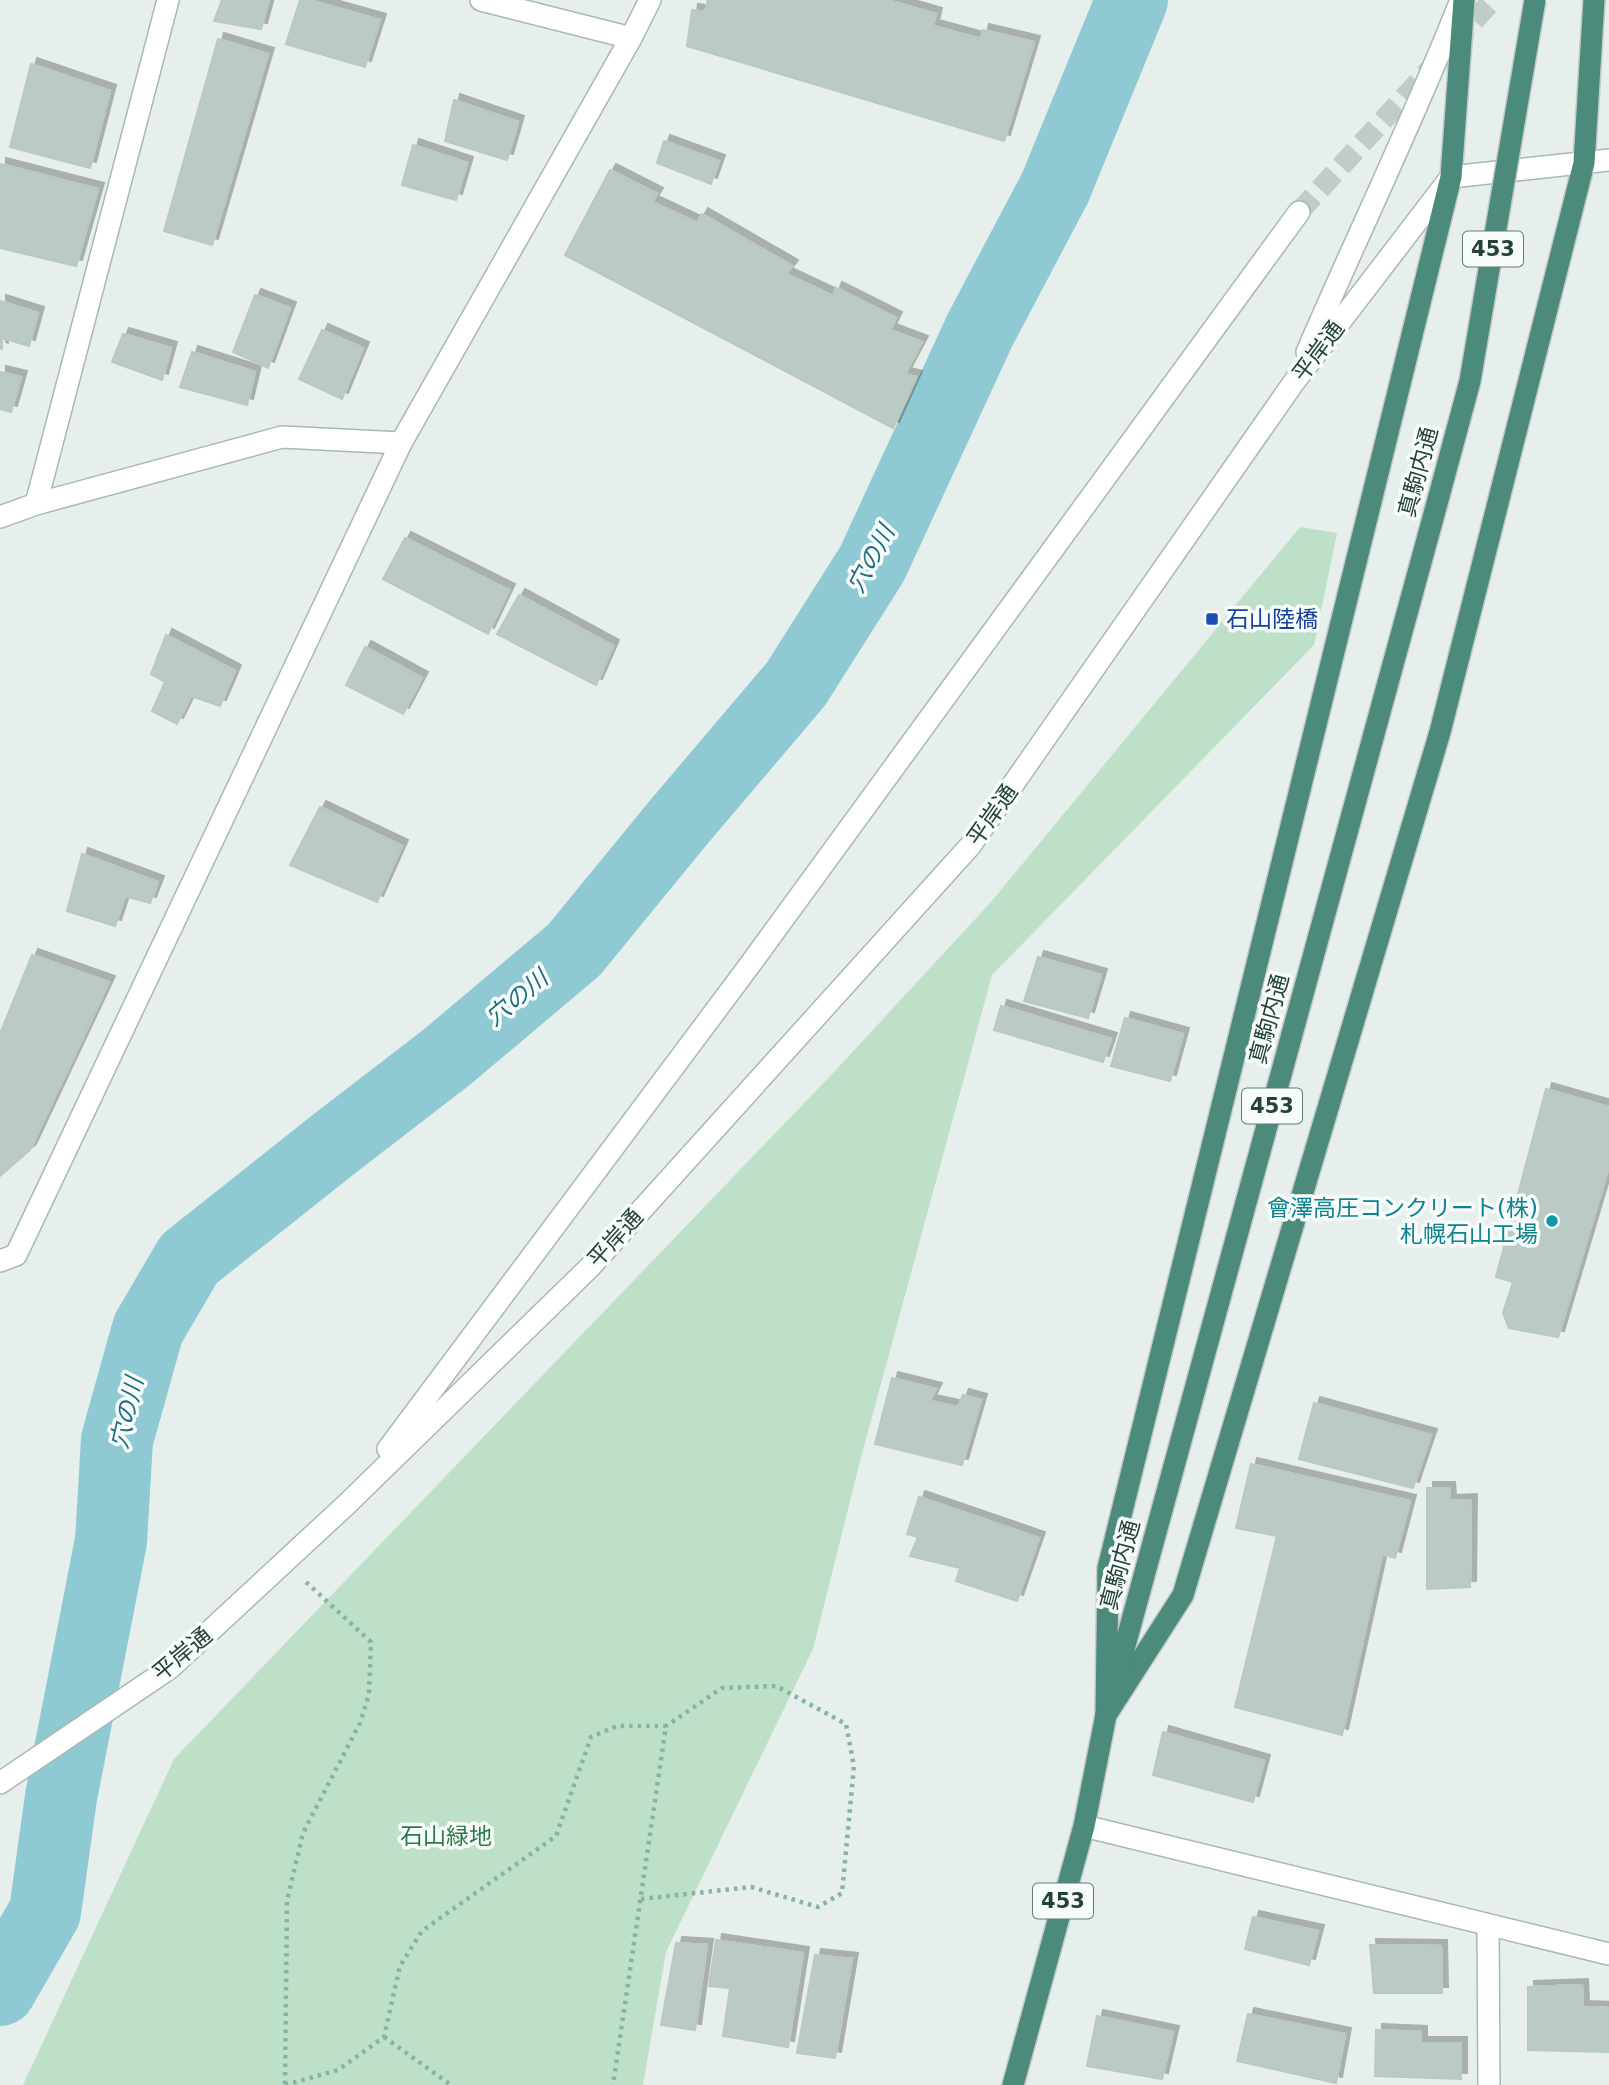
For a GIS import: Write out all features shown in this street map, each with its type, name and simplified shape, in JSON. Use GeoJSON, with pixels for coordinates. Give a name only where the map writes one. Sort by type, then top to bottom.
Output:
{"type":"FeatureCollection","features":[{"type":"Feature","properties":{"kind":"highway"},"geometry":{"type":"LineString","coordinates":[[1106,1715],[1108,1568],[1451,177],[1463,0]]}},
{"type":"Feature","properties":{"kind":"highway","name":"真駒内通"},"geometry":{"type":"LineString","coordinates":[[1013,2085],[1084,1826],[1106,1715],[1470,381],[1535,0]]}},
{"type":"Feature","properties":{"kind":"highway"},"geometry":{"type":"LineString","coordinates":[[1106,1715],[1182,1595],[1440,732],[1584,163],[1594,0]]}},
{"type":"Feature","properties":{"kind":"street"},"geometry":{"type":"LineString","coordinates":[[36,504],[168,0]]}},
{"type":"Feature","properties":{"kind":"street"},"geometry":{"type":"LineString","coordinates":[[481,0],[631,38]]}},
{"type":"Feature","properties":{"kind":"street"},"geometry":{"type":"LineString","coordinates":[[0,1261],[16,1255],[401,443],[650,0]]}},
{"type":"Feature","properties":{"kind":"street"},"geometry":{"type":"LineString","coordinates":[[1294,382],[1358,234],[1426,89],[1463,0]]}},
{"type":"Feature","properties":{"kind":"street"},"geometry":{"type":"LineString","coordinates":[[1451,177],[1609,160]]}},
{"type":"Feature","properties":{"kind":"street","name":"平岸通"},"geometry":{"type":"LineString","coordinates":[[0,1783],[170,1668],[347,1504],[590,1267],[970,846],[1294,382],[1451,177]]}},
{"type":"Feature","properties":{"kind":"street","name":"平岸通"},"geometry":{"type":"LineString","coordinates":[[347,1504],[750,966],[1298,212]]}},
{"type":"Feature","properties":{"kind":"street"},"geometry":{"type":"LineString","coordinates":[[0,517],[36,504],[282,437],[401,443]]}},
{"type":"Feature","properties":{"kind":"street"},"geometry":{"type":"LineString","coordinates":[[1084,1826],[1609,1954]]}},
{"type":"Feature","properties":{"kind":"street"},"geometry":{"type":"LineString","coordinates":[[1488,1925],[1489,2085]]}},
{"type":"Feature","properties":{"kind":"path"},"geometry":{"type":"LineString","coordinates":[[285,1562],[371,1642],[369,1694],[360,1723],[303,1833],[287,1901],[285,2085],[338,2070],[384,2037],[400,1966],[422,1931],[556,1836],[591,1737],[617,1726],[666,1726],[722,1688],[776,1686],[846,1724],[854,1766],[842,1893],[818,1907],[751,1887],[641,1899]]}},
{"type":"Feature","properties":{"kind":"path"},"geometry":{"type":"LineString","coordinates":[[613,2085],[666,1726]]}},
{"type":"Feature","properties":{"kind":"path"},"geometry":{"type":"LineString","coordinates":[[384,2037],[451,2085]]}},
{"type":"Feature","properties":{"kind":"green space","name":"石山緑地"},"geometry":{"type":"Polygon","coordinates":[[[1300,527],[1337,533],[1314,645],[992,975],[860,1461],[813,1649],[666,1952],[643,2085],[23,2085],[174,1759],[834,1072],[991,902],[1300,527]]]}},
{"type":"Feature","properties":{"kind":"building"},"geometry":{"type":"Polygon","coordinates":[[[222,0],[269,0],[261,29],[214,21],[222,0]]]}},
{"type":"Feature","properties":{"kind":"building"},"geometry":{"type":"Polygon","coordinates":[[[300,0],[309,0],[380,20],[365,67],[286,44],[300,0]]]}},
{"type":"Feature","properties":{"kind":"building"},"geometry":{"type":"Polygon","coordinates":[[[708,0],[887,0],[936,14],[933,26],[981,39],[983,30],[1034,42],[1004,141],[687,46],[692,10],[705,12],[708,0]]]}},
{"type":"Feature","properties":{"kind":"building"},"geometry":{"type":"Polygon","coordinates":[[[218,39],[268,54],[212,245],[164,231],[218,39]]]}},
{"type":"Feature","properties":{"kind":"building"},"geometry":{"type":"Polygon","coordinates":[[[31,64],[110,91],[90,168],[10,147],[31,64]]]}},
{"type":"Feature","properties":{"kind":"building"},"geometry":{"type":"Polygon","coordinates":[[[454,100],[518,122],[507,160],[445,141],[454,100]]]}},
{"type":"Feature","properties":{"kind":"building"},"geometry":{"type":"Polygon","coordinates":[[[664,141],[719,161],[711,184],[657,163],[664,141]]]}},
{"type":"Feature","properties":{"kind":"building"},"geometry":{"type":"Polygon","coordinates":[[[413,145],[467,163],[456,200],[402,185],[413,145]]]}},
{"type":"Feature","properties":{"kind":"building"},"geometry":{"type":"Polygon","coordinates":[[[0,164],[98,189],[76,266],[0,248],[0,164]]]}},
{"type":"Feature","properties":{"kind":"building"},"geometry":{"type":"Polygon","coordinates":[[[610,170],[657,194],[652,202],[697,223],[702,214],[792,266],[786,274],[833,296],[836,288],[896,318],[890,330],[922,342],[905,374],[916,377],[893,428],[565,255],[610,170]]]}},
{"type":"Feature","properties":{"kind":"building"},"geometry":{"type":"Polygon","coordinates":[[[255,295],[290,308],[268,368],[233,352],[255,295]]]}},
{"type":"Feature","properties":{"kind":"building"},"geometry":{"type":"Polygon","coordinates":[[[0,301],[38,313],[29,346],[2,338],[2,349],[0,348],[0,301]]]}},
{"type":"Feature","properties":{"kind":"building"},"geometry":{"type":"Polygon","coordinates":[[[322,330],[363,348],[342,399],[299,379],[322,330]]]}},
{"type":"Feature","properties":{"kind":"building"},"geometry":{"type":"Polygon","coordinates":[[[123,334],[171,348],[162,380],[112,362],[123,334]]]}},
{"type":"Feature","properties":{"kind":"building"},"geometry":{"type":"Polygon","coordinates":[[[192,352],[255,372],[247,405],[180,387],[192,352]]]}},
{"type":"Feature","properties":{"kind":"building"},"geometry":{"type":"Polygon","coordinates":[[[0,372],[21,377],[11,412],[0,409],[0,372]]]}},
{"type":"Feature","properties":{"kind":"building"},"geometry":{"type":"Polygon","coordinates":[[[405,538],[509,590],[488,634],[383,579],[405,538]]]}},
{"type":"Feature","properties":{"kind":"building"},"geometry":{"type":"Polygon","coordinates":[[[519,595],[613,646],[596,685],[497,634],[519,595]]]}},
{"type":"Feature","properties":{"kind":"building"},"geometry":{"type":"Polygon","coordinates":[[[166,635],[235,671],[220,706],[191,696],[177,724],[152,711],[165,682],[151,674],[166,635]]]}},
{"type":"Feature","properties":{"kind":"building"},"geometry":{"type":"Polygon","coordinates":[[[365,647],[422,678],[403,714],[346,685],[365,647]]]}},
{"type":"Feature","properties":{"kind":"building"},"geometry":{"type":"Polygon","coordinates":[[[320,807],[402,846],[377,902],[290,865],[320,807]]]}},
{"type":"Feature","properties":{"kind":"building"},"geometry":{"type":"Polygon","coordinates":[[[82,854],[158,882],[150,903],[125,896],[115,926],[67,911],[82,854]]]}},
{"type":"Feature","properties":{"kind":"building"},"geometry":{"type":"Polygon","coordinates":[[[32,955],[109,982],[30,1150],[0,1176],[0,1034],[32,955]]]}},
{"type":"Feature","properties":{"kind":"building"},"geometry":{"type":"Polygon","coordinates":[[[1038,957],[1101,975],[1088,1018],[1024,1001],[1038,957]]]}},
{"type":"Feature","properties":{"kind":"building"},"geometry":{"type":"Polygon","coordinates":[[[1001,1006],[1111,1039],[1103,1062],[994,1030],[1001,1006]]]}},
{"type":"Feature","properties":{"kind":"building"},"geometry":{"type":"Polygon","coordinates":[[[1125,1018],[1183,1034],[1170,1081],[1111,1066],[1125,1018]]]}},
{"type":"Feature","properties":{"kind":"building","name":"會澤高圧コンクリート(株) 札幌石山工場"},"geometry":{"type":"Polygon","coordinates":[[[1546,1089],[1609,1107],[1609,1166],[1558,1337],[1509,1328],[1503,1313],[1513,1282],[1496,1277],[1546,1089]]]}},
{"type":"Feature","properties":{"kind":"building"},"geometry":{"type":"Polygon","coordinates":[[[892,1378],[936,1389],[930,1401],[958,1407],[963,1395],[981,1400],[962,1465],[875,1444],[892,1378]]]}},
{"type":"Feature","properties":{"kind":"building"},"geometry":{"type":"Polygon","coordinates":[[[1314,1403],[1431,1435],[1413,1488],[1299,1459],[1314,1403]]]}},
{"type":"Feature","properties":{"kind":"building"},"geometry":{"type":"Polygon","coordinates":[[[1251,1464],[1410,1501],[1395,1558],[1382,1554],[1342,1735],[1235,1707],[1277,1536],[1236,1528],[1251,1464]]]}},
{"type":"Feature","properties":{"kind":"building"},"geometry":{"type":"Polygon","coordinates":[[[1427,1488],[1449,1488],[1450,1501],[1471,1500],[1470,1587],[1427,1589],[1427,1488]]]}},
{"type":"Feature","properties":{"kind":"building"},"geometry":{"type":"Polygon","coordinates":[[[919,1497],[1039,1538],[1017,1601],[956,1581],[960,1568],[910,1556],[918,1537],[907,1534],[919,1497]]]}},
{"type":"Feature","properties":{"kind":"building"},"geometry":{"type":"Polygon","coordinates":[[[1163,1732],[1264,1761],[1253,1802],[1153,1775],[1163,1732]]]}},
{"type":"Feature","properties":{"kind":"building"},"geometry":{"type":"Polygon","coordinates":[[[1253,1917],[1318,1931],[1309,1965],[1245,1949],[1253,1917]]]}},
{"type":"Feature","properties":{"kind":"building"},"geometry":{"type":"Polygon","coordinates":[[[716,1940],[803,1953],[788,2047],[723,2036],[730,1988],[709,1986],[716,1940]]]}},
{"type":"Feature","properties":{"kind":"building"},"geometry":{"type":"Polygon","coordinates":[[[676,1943],[707,1945],[695,2030],[661,2025],[676,1943]]]}},
{"type":"Feature","properties":{"kind":"building"},"geometry":{"type":"Polygon","coordinates":[[[1370,1945],[1441,1946],[1442,1993],[1374,1993],[1370,1945]]]}},
{"type":"Feature","properties":{"kind":"building"},"geometry":{"type":"Polygon","coordinates":[[[815,1955],[852,1959],[835,2058],[797,2053],[815,1955]]]}},
{"type":"Feature","properties":{"kind":"building"},"geometry":{"type":"Polygon","coordinates":[[[1582,1985],[1583,2007],[1609,2008],[1609,2052],[1528,2050],[1528,1987],[1582,1985]]]}},
{"type":"Feature","properties":{"kind":"building"},"geometry":{"type":"Polygon","coordinates":[[[1248,2014],[1345,2034],[1336,2083],[1237,2061],[1248,2014]]]}},
{"type":"Feature","properties":{"kind":"building"},"geometry":{"type":"Polygon","coordinates":[[[1097,2016],[1173,2032],[1162,2079],[1087,2066],[1097,2016]]]}},
{"type":"Feature","properties":{"kind":"building"},"geometry":{"type":"Polygon","coordinates":[[[1376,2030],[1421,2032],[1421,2043],[1461,2043],[1461,2079],[1375,2076],[1376,2030]]]}},
{"type":"Feature","properties":{"kind":"waterway","name":"穴の川"},"geometry":{"type":"LineString","coordinates":[[0,1990],[45,1912],[61,1797],[111,1541],[117,1440],[148,1329],[189,1259],[447,1057],[574,950],[796,684],[872,564],[980,330],[1055,188],[1132,0]]}},
{"type":"Feature","properties":{"kind":"tunnel"},"geometry":{"type":"LineString","coordinates":[[1453,43],[1493,0]]}},
{"type":"Feature","properties":{"kind":"tunnel"},"geometry":{"type":"LineString","coordinates":[[1299,212],[1432,67]]}},
{"type":"Feature","properties":{"kind":"place","name":"石山陸橋"},"geometry":{"type":"Point","coordinates":[1212,619]}},
{"type":"Feature","properties":{"kind":"place","name":"會澤高圧コンクリート(株) 札幌石山工場"},"geometry":{"type":"Point","coordinates":[1552,1221]}}]}
